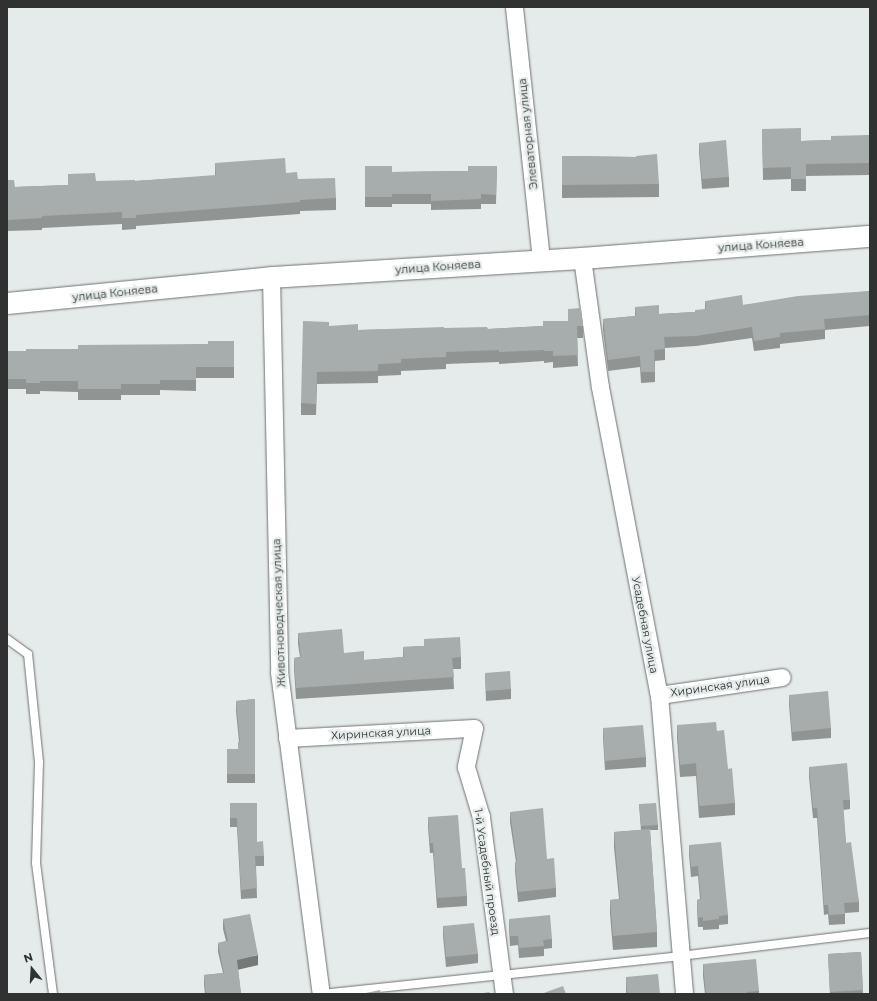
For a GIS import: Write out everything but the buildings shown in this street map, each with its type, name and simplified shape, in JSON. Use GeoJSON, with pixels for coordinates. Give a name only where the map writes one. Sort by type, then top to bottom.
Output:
{"type":"FeatureCollection","features":[{"type":"Feature","properties":{"kind":"street","name":"Элеваторная улица"},"geometry":{"type":"LineString","coordinates":[[514,7],[541,260]]}},
{"type":"Feature","properties":{"kind":"street","name":"улица Коняева"},"geometry":{"type":"LineString","coordinates":[[7,303],[271,277],[582,258],[870,236]]}},
{"type":"Feature","properties":{"kind":"street","name":"Усадебная улица"},"geometry":{"type":"LineString","coordinates":[[582,258],[600,387],[659,695],[684,994]]}},
{"type":"Feature","properties":{"kind":"street","name":"Животноводческая улица"},"geometry":{"type":"LineString","coordinates":[[271,277],[279,672],[321,994]]}},
{"type":"Feature","properties":{"kind":"street","name":"Хиринская улица"},"geometry":{"type":"LineString","coordinates":[[659,695],[782,677]]}},
{"type":"Feature","properties":{"kind":"street","name":"Хиринская улица"},"geometry":{"type":"LineString","coordinates":[[287,738],[474,728]]}},
{"type":"Feature","properties":{"kind":"street","name":"1-й Усадебный проезд"},"geometry":{"type":"LineString","coordinates":[[474,728],[466,767],[481,817],[500,973],[504,994]]}},
{"type":"Feature","properties":{"kind":"lane"},"geometry":{"type":"LineString","coordinates":[[7,639],[28,654],[39,762],[36,863],[53,994]]}},
{"type":"Feature","properties":{"kind":"lane"},"geometry":{"type":"LineString","coordinates":[[321,994],[500,973],[680,956],[870,933]]}}]}
